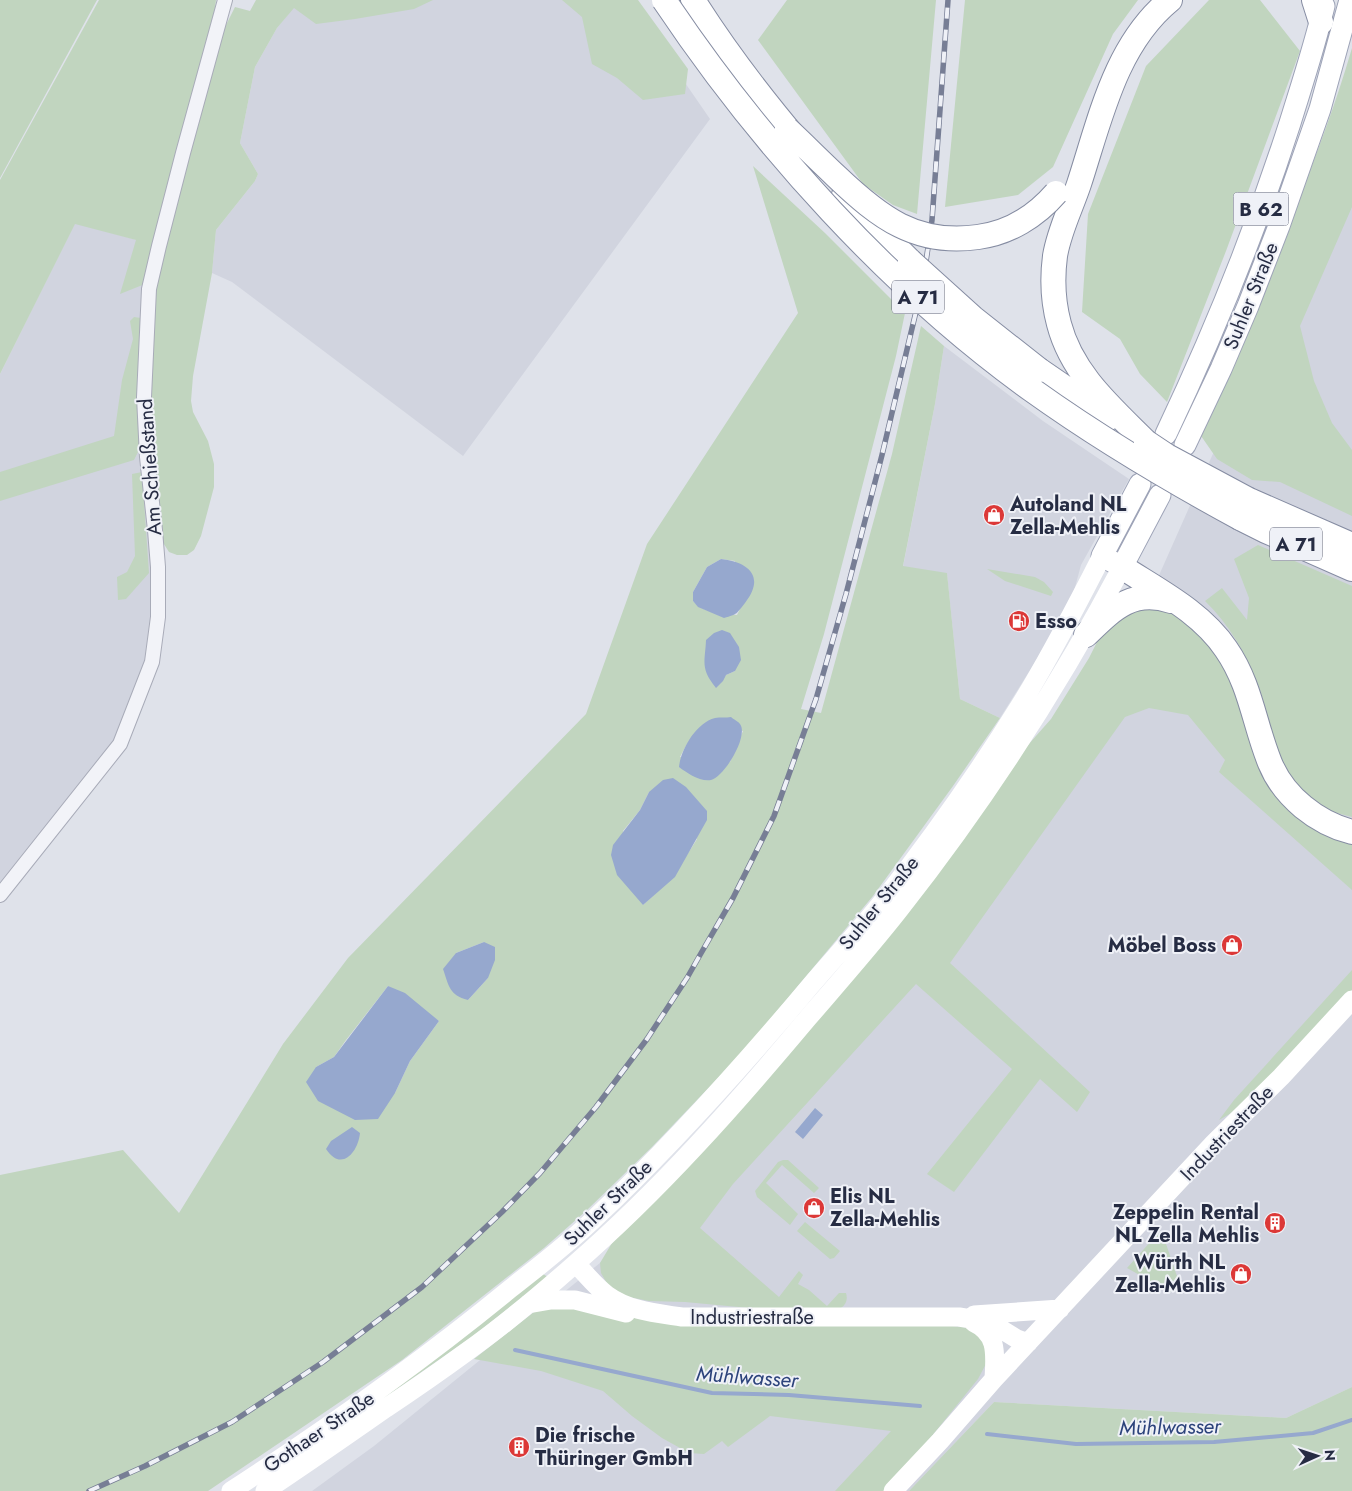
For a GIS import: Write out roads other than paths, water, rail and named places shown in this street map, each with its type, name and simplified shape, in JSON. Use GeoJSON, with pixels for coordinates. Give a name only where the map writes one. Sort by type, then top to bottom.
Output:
{"type":"FeatureCollection","features":[{"type":"Feature","properties":{"kind":"highway","name":"A 71"},"geometry":{"type":"LineString","coordinates":[[664,0],[687,35],[734,98],[786,160],[896,277],[960,334],[1031,389],[1103,439],[1171,481],[1245,509],[1352,545]]}},
{"type":"Feature","properties":{"kind":"highway","name":"A 71"},"geometry":{"type":"LineString","coordinates":[[693,0],[754,87],[787,129],[852,204],[910,261],[973,318],[1039,370],[1092,407],[1156,438],[1167,456],[1245,509],[1266,531],[1352,569]]}},
{"type":"Feature","properties":{"kind":"highway"},"geometry":{"type":"LineString","coordinates":[[1156,438],[1106,402],[1086,381],[1073,360],[1059,326],[1053,284],[1055,256],[1067,179],[1100,115],[1130,46],[1149,20],[1170,0]]}},
{"type":"Feature","properties":{"kind":"highway"},"geometry":{"type":"LineString","coordinates":[[787,129],[875,211],[894,223],[922,235],[960,239],[994,234],[1026,220],[1048,202],[1064,198]]}},
{"type":"Feature","properties":{"kind":"highway"},"geometry":{"type":"LineString","coordinates":[[1112,561],[1193,614],[1217,636],[1237,666],[1250,697],[1270,764],[1291,795],[1322,820],[1335,827],[1352,832]]}},
{"type":"Feature","properties":{"kind":"highway"},"geometry":{"type":"LineString","coordinates":[[1086,635],[1116,607],[1136,598],[1153,596],[1176,602]]}},
{"type":"Feature","properties":{"kind":"main road","name":"Suhler Straße"},"geometry":{"type":"LineString","coordinates":[[1156,438],[1186,390],[1247,246],[1331,14],[1350,0]]}},
{"type":"Feature","properties":{"kind":"main road","name":"Suhler Straße"},"geometry":{"type":"LineString","coordinates":[[1185,445],[1221,370],[1248,306],[1301,166],[1320,109],[1331,14]]}},
{"type":"Feature","properties":{"kind":"main road","name":"Suhler Straße"},"geometry":{"type":"LineString","coordinates":[[527,1304],[648,1196],[703,1140],[899,911],[986,794],[1023,739],[1086,635],[1140,484]]}},
{"type":"Feature","properties":{"kind":"main road","name":"Suhler Straße"},"geometry":{"type":"LineString","coordinates":[[406,1372],[459,1332],[595,1219],[748,1060],[881,903],[956,803],[998,741],[1112,561],[1160,495]]}},
{"type":"Feature","properties":{"kind":"main road","name":"Industriestraße"},"geometry":{"type":"LineString","coordinates":[[893,1491],[1214,1143],[1281,1077],[1352,1000]]}},
{"type":"Feature","properties":{"kind":"main road"},"geometry":{"type":"LineString","coordinates":[[576,1235],[568,1244],[568,1281],[575,1293],[590,1304]]}},
{"type":"Feature","properties":{"kind":"main road"},"geometry":{"type":"LineString","coordinates":[[543,1263],[569,1266]]}},
{"type":"Feature","properties":{"kind":"main road","name":"Industriestraße"},"geometry":{"type":"LineString","coordinates":[[569,1266],[607,1295],[644,1312],[682,1317],[970,1318],[996,1326],[1017,1339],[1028,1343]]}},
{"type":"Feature","properties":{"kind":"main road"},"geometry":{"type":"LineString","coordinates":[[527,1304],[562,1299],[574,1300],[624,1314],[644,1312]]}},
{"type":"Feature","properties":{"kind":"main road","name":"Gothaer Straße"},"geometry":{"type":"LineString","coordinates":[[264,1491],[468,1351],[527,1304]]}},
{"type":"Feature","properties":{"kind":"main road","name":"Industriestraße"},"geometry":{"type":"LineString","coordinates":[[945,1317],[1060,1309]]}},
{"type":"Feature","properties":{"kind":"main road"},"geometry":{"type":"LineString","coordinates":[[1001,1313],[1011,1315],[1019,1320],[1028,1343]]}},
{"type":"Feature","properties":{"kind":"main road","name":"Industriestraße"},"geometry":{"type":"LineString","coordinates":[[945,1317],[963,1319],[975,1323],[981,1326],[990,1336],[994,1348],[994,1380]]}},
{"type":"Feature","properties":{"kind":"main road","name":"Gothaer Straße"},"geometry":{"type":"LineString","coordinates":[[231,1491],[337,1421],[406,1372]]}},
{"type":"Feature","properties":{"kind":"street","name":"Am Schießstand"},"geometry":{"type":"LineString","coordinates":[[0,895],[120,744],[152,662],[158,617],[158,567],[146,457],[144,397],[149,289],[224,0]]}},
{"type":"Feature","properties":{"kind":"water"},"geometry":{"type":"Polygon","coordinates":[[[721,559],[739,563],[746,567],[754,578],[754,585],[745,603],[732,616],[724,618],[698,607],[693,601],[693,592],[707,567],[721,559]]]}},
{"type":"Feature","properties":{"kind":"water"},"geometry":{"type":"Polygon","coordinates":[[[722,630],[730,633],[739,647],[741,660],[735,671],[726,675],[716,688],[706,670],[706,640],[714,633],[722,630]]]}},
{"type":"Feature","properties":{"kind":"water"},"geometry":{"type":"Polygon","coordinates":[[[731,717],[740,724],[742,730],[741,737],[734,755],[722,772],[711,780],[702,780],[679,767],[686,745],[702,725],[715,718],[731,717]]]}},
{"type":"Feature","properties":{"kind":"water"},"geometry":{"type":"Polygon","coordinates":[[[673,778],[686,787],[707,811],[707,820],[675,877],[643,905],[617,875],[611,855],[613,845],[640,810],[649,792],[663,780],[673,778]]]}},
{"type":"Feature","properties":{"kind":"water"},"geometry":{"type":"Polygon","coordinates":[[[484,942],[495,947],[495,960],[488,978],[468,1000],[462,998],[451,989],[443,969],[456,953],[484,942]]]}},
{"type":"Feature","properties":{"kind":"water"},"geometry":{"type":"Polygon","coordinates":[[[388,986],[405,993],[439,1021],[410,1061],[395,1093],[378,1119],[355,1120],[318,1101],[306,1082],[316,1067],[334,1057],[388,986]]]}},
{"type":"Feature","properties":{"kind":"water"},"geometry":{"type":"Polygon","coordinates":[[[815,1108],[823,1115],[803,1139],[795,1132],[815,1108]]]}},
{"type":"Feature","properties":{"kind":"water"},"geometry":{"type":"Polygon","coordinates":[[[352,1127],[360,1133],[356,1147],[348,1157],[337,1159],[326,1149],[331,1141],[352,1127]]]}},
{"type":"Feature","properties":{"kind":"waterway","name":"Mühlwasser"},"geometry":{"type":"LineString","coordinates":[[515,1350],[712,1393],[789,1395],[920,1406]]}},
{"type":"Feature","properties":{"kind":"waterway","name":"Mühlwasser"},"geometry":{"type":"LineString","coordinates":[[987,1434],[1076,1444],[1214,1442],[1313,1433],[1352,1420]]}},
{"type":"Feature","properties":{"kind":"railway"},"geometry":{"type":"LineString","coordinates":[[89,1491],[145,1466],[232,1422],[323,1362],[422,1287],[502,1212],[540,1173],[596,1107],[647,1039],[687,978],[733,898],[774,816],[816,699],[846,594],[882,455],[923,282],[932,220],[948,0]]}},
{"type":"Feature","properties":{"kind":"place","name":"Autoland NL Zella-Mehlis"},"geometry":{"type":"Point","coordinates":[994,515]}},
{"type":"Feature","properties":{"kind":"place","name":"Esso"},"geometry":{"type":"Point","coordinates":[1019,621]}},
{"type":"Feature","properties":{"kind":"place","name":"Möbel Boss"},"geometry":{"type":"Point","coordinates":[1232,945]}},
{"type":"Feature","properties":{"kind":"place","name":"Elis NL Zella-Mehlis"},"geometry":{"type":"Point","coordinates":[814,1208]}},
{"type":"Feature","properties":{"kind":"place","name":"Zeppelin Rental NL Zella Mehlis"},"geometry":{"type":"Point","coordinates":[1275,1223]}},
{"type":"Feature","properties":{"kind":"place","name":"Würth NL Zella-Mehlis"},"geometry":{"type":"Point","coordinates":[1241,1274]}},
{"type":"Feature","properties":{"kind":"place","name":"Die frische Thüringer GmbH"},"geometry":{"type":"Point","coordinates":[519,1447]}}]}
